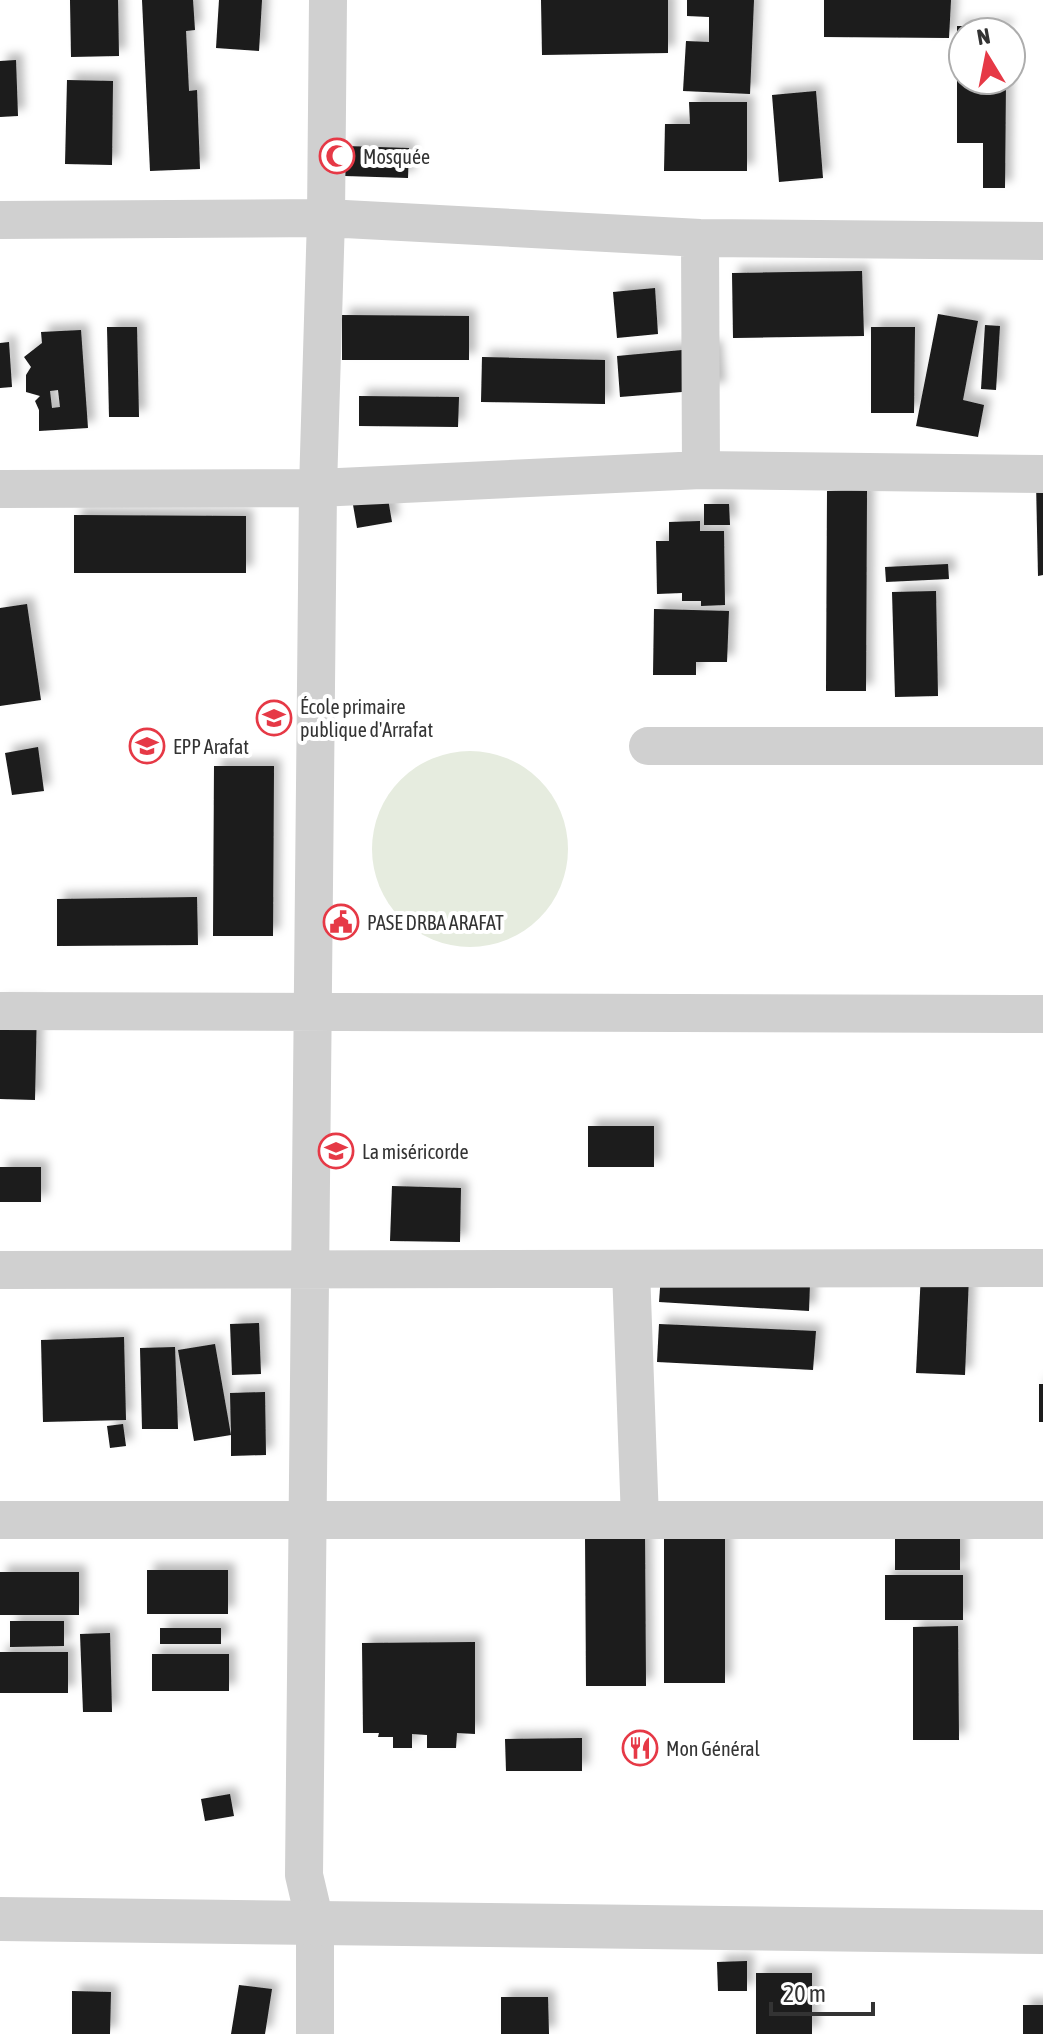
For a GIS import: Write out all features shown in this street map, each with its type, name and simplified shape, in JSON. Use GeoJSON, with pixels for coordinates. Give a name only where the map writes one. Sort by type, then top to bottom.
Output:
{"type":"FeatureCollection","features":[{"type":"Feature","properties":{"kind":"street"},"geometry":{"type":"LineString","coordinates":[[315,2034],[315,1922],[304,1875],[318,488],[326,218],[328,0]]}},
{"type":"Feature","properties":{"kind":"street"},"geometry":{"type":"LineString","coordinates":[[0,220],[326,218],[700,238],[1043,241]]}},
{"type":"Feature","properties":{"kind":"street"},"geometry":{"type":"LineString","coordinates":[[700,238],[701,470]]}},
{"type":"Feature","properties":{"kind":"street"},"geometry":{"type":"LineString","coordinates":[[0,489],[318,488],[701,470],[1043,474]]}},
{"type":"Feature","properties":{"kind":"street"},"geometry":{"type":"LineString","coordinates":[[648,746],[1043,746]]}},
{"type":"Feature","properties":{"kind":"street"},"geometry":{"type":"LineString","coordinates":[[0,1011],[1043,1014]]}},
{"type":"Feature","properties":{"kind":"street"},"geometry":{"type":"LineString","coordinates":[[0,1270],[1043,1268]]}},
{"type":"Feature","properties":{"kind":"street"},"geometry":{"type":"LineString","coordinates":[[631,1269],[640,1520]]}},
{"type":"Feature","properties":{"kind":"street"},"geometry":{"type":"LineString","coordinates":[[0,1520],[1043,1520]]}},
{"type":"Feature","properties":{"kind":"street"},"geometry":{"type":"LineString","coordinates":[[0,1919],[1043,1932]]}},
{"type":"Feature","properties":{"kind":"shaded area"},"geometry":{"type":"Polygon","coordinates":[[[470,751],[507,759],[539,780],[560,812],[568,849],[560,886],[539,918],[507,939],[470,947],[433,939],[401,918],[380,886],[372,849],[380,812],[401,780],[433,759],[470,751]]]}},
{"type":"Feature","properties":{"kind":"building"},"geometry":{"type":"Polygon","coordinates":[[[70,0],[118,0],[119,56],[71,57],[70,0]]]}},
{"type":"Feature","properties":{"kind":"building"},"geometry":{"type":"Polygon","coordinates":[[[142,0],[193,0],[195,30],[186,31],[189,91],[197,90],[200,169],[150,171],[142,0]]]}},
{"type":"Feature","properties":{"kind":"building"},"geometry":{"type":"Polygon","coordinates":[[[219,0],[262,0],[259,51],[216,48],[219,0]]]}},
{"type":"Feature","properties":{"kind":"building"},"geometry":{"type":"Polygon","coordinates":[[[541,0],[668,0],[668,53],[542,55],[541,0]]]}},
{"type":"Feature","properties":{"kind":"building"},"geometry":{"type":"Polygon","coordinates":[[[687,0],[754,0],[750,94],[683,91],[686,41],[709,42],[709,17],[687,16],[687,0]]]}},
{"type":"Feature","properties":{"kind":"building"},"geometry":{"type":"Polygon","coordinates":[[[824,0],[951,0],[947,38],[824,37],[824,0]]]}},
{"type":"Feature","properties":{"kind":"building"},"geometry":{"type":"Polygon","coordinates":[[[16,60],[18,116],[0,117],[0,61],[16,60]]]}},
{"type":"Feature","properties":{"kind":"building"},"geometry":{"type":"Polygon","coordinates":[[[67,80],[113,81],[112,165],[65,164],[67,80]]]}},
{"type":"Feature","properties":{"kind":"building"},"geometry":{"type":"Polygon","coordinates":[[[816,91],[823,178],[779,182],[772,95],[816,91]]]}},
{"type":"Feature","properties":{"kind":"building"},"geometry":{"type":"Polygon","coordinates":[[[957,96],[1006,96],[1005,188],[983,188],[983,143],[957,143],[957,96]]]}},
{"type":"Feature","properties":{"kind":"building"},"geometry":{"type":"Polygon","coordinates":[[[689,102],[747,102],[747,171],[664,171],[665,124],[690,124],[689,102]]]}},
{"type":"Feature","properties":{"kind":"building"},"geometry":{"type":"Polygon","coordinates":[[[346,146],[409,148],[408,178],[345,176],[346,146]]]}},
{"type":"Feature","properties":{"kind":"building"},"geometry":{"type":"Polygon","coordinates":[[[862,271],[864,336],[733,338],[732,273],[862,271]]]}},
{"type":"Feature","properties":{"kind":"building"},"geometry":{"type":"Polygon","coordinates":[[[655,288],[658,334],[617,338],[613,292],[655,288]]]}},
{"type":"Feature","properties":{"kind":"building"},"geometry":{"type":"Polygon","coordinates":[[[938,314],[978,321],[963,400],[984,405],[978,437],[916,426],[938,314]]]}},
{"type":"Feature","properties":{"kind":"building"},"geometry":{"type":"Polygon","coordinates":[[[342,315],[469,316],[469,360],[342,360],[342,315]]]}},
{"type":"Feature","properties":{"kind":"building"},"geometry":{"type":"Polygon","coordinates":[[[985,325],[1000,326],[996,390],[981,389],[985,325]]]}},
{"type":"Feature","properties":{"kind":"building"},"geometry":{"type":"Polygon","coordinates":[[[107,327],[137,327],[139,417],[109,417],[107,327]]]}},
{"type":"Feature","properties":{"kind":"building"},"geometry":{"type":"Polygon","coordinates":[[[871,327],[915,327],[914,413],[871,413],[871,327]]]}},
{"type":"Feature","properties":{"kind":"building"},"geometry":{"type":"Polygon","coordinates":[[[81,330],[88,428],[39,431],[39,410],[35,401],[40,396],[26,392],[26,375],[31,367],[24,357],[42,343],[41,332],[81,330]],[[58,390],[50,391],[52,408],[60,407],[58,390]]]}},
{"type":"Feature","properties":{"kind":"building"},"geometry":{"type":"Polygon","coordinates":[[[9,342],[12,387],[0,388],[0,343],[9,342]]]}},
{"type":"Feature","properties":{"kind":"building"},"geometry":{"type":"Polygon","coordinates":[[[715,347],[719,389],[620,397],[617,356],[715,347]]]}},
{"type":"Feature","properties":{"kind":"building"},"geometry":{"type":"Polygon","coordinates":[[[482,357],[605,360],[605,404],[481,402],[482,357]]]}},
{"type":"Feature","properties":{"kind":"building"},"geometry":{"type":"Polygon","coordinates":[[[359,396],[459,397],[458,427],[359,426],[359,396]]]}},
{"type":"Feature","properties":{"kind":"building"},"geometry":{"type":"Polygon","coordinates":[[[1036,482],[1043,482],[1043,575],[1038,576],[1036,482]]]}},
{"type":"Feature","properties":{"kind":"building"},"geometry":{"type":"Polygon","coordinates":[[[867,490],[866,691],[826,691],[827,491],[867,490]]]}},
{"type":"Feature","properties":{"kind":"building"},"geometry":{"type":"Polygon","coordinates":[[[387,493],[392,522],[357,528],[352,499],[387,493]]]}},
{"type":"Feature","properties":{"kind":"building"},"geometry":{"type":"Polygon","coordinates":[[[704,504],[729,504],[730,525],[704,525],[704,504]]]}},
{"type":"Feature","properties":{"kind":"building"},"geometry":{"type":"Polygon","coordinates":[[[74,515],[246,516],[246,573],[74,573],[74,515]]]}},
{"type":"Feature","properties":{"kind":"building"},"geometry":{"type":"Polygon","coordinates":[[[700,521],[700,531],[724,531],[725,605],[701,606],[701,601],[682,601],[682,593],[657,594],[656,541],[669,541],[669,522],[700,521]]]}},
{"type":"Feature","properties":{"kind":"building"},"geometry":{"type":"Polygon","coordinates":[[[948,564],[949,579],[886,582],[885,567],[948,564]]]}},
{"type":"Feature","properties":{"kind":"building"},"geometry":{"type":"Polygon","coordinates":[[[936,591],[938,696],[895,697],[892,592],[936,591]]]}},
{"type":"Feature","properties":{"kind":"building"},"geometry":{"type":"Polygon","coordinates":[[[27,604],[41,700],[0,706],[0,608],[27,604]]]}},
{"type":"Feature","properties":{"kind":"building"},"geometry":{"type":"Polygon","coordinates":[[[654,609],[729,611],[727,662],[696,662],[696,675],[653,675],[654,609]]]}},
{"type":"Feature","properties":{"kind":"building"},"geometry":{"type":"Polygon","coordinates":[[[38,747],[44,791],[12,795],[5,753],[38,747]]]}},
{"type":"Feature","properties":{"kind":"building"},"geometry":{"type":"Polygon","coordinates":[[[214,766],[274,766],[273,936],[213,936],[214,766]]]}},
{"type":"Feature","properties":{"kind":"building"},"geometry":{"type":"Polygon","coordinates":[[[197,897],[198,945],[57,946],[57,899],[197,897]]]}},
{"type":"Feature","properties":{"kind":"building"},"geometry":{"type":"Polygon","coordinates":[[[0,1004],[37,1005],[35,1100],[0,1099],[0,1004]]]}},
{"type":"Feature","properties":{"kind":"building"},"geometry":{"type":"Polygon","coordinates":[[[588,1126],[654,1126],[654,1167],[588,1167],[588,1126]]]}},
{"type":"Feature","properties":{"kind":"building"},"geometry":{"type":"Polygon","coordinates":[[[0,1167],[41,1167],[41,1202],[0,1202],[0,1167]]]}},
{"type":"Feature","properties":{"kind":"building"},"geometry":{"type":"Polygon","coordinates":[[[392,1186],[461,1188],[460,1242],[390,1241],[392,1186]]]}},
{"type":"Feature","properties":{"kind":"building"},"geometry":{"type":"Polygon","coordinates":[[[921,1273],[969,1275],[965,1375],[916,1373],[921,1273]]]}},
{"type":"Feature","properties":{"kind":"building"},"geometry":{"type":"Polygon","coordinates":[[[661,1275],[810,1283],[809,1311],[659,1302],[661,1275]]]}},
{"type":"Feature","properties":{"kind":"building"},"geometry":{"type":"Polygon","coordinates":[[[259,1323],[261,1374],[232,1375],[230,1324],[259,1323]]]}},
{"type":"Feature","properties":{"kind":"building"},"geometry":{"type":"Polygon","coordinates":[[[659,1324],[816,1331],[813,1370],[657,1362],[659,1324]]]}},
{"type":"Feature","properties":{"kind":"building"},"geometry":{"type":"Polygon","coordinates":[[[124,1337],[126,1420],[43,1422],[41,1340],[124,1337]]]}},
{"type":"Feature","properties":{"kind":"building"},"geometry":{"type":"Polygon","coordinates":[[[215,1344],[231,1435],[194,1441],[178,1350],[215,1344]]]}},
{"type":"Feature","properties":{"kind":"building"},"geometry":{"type":"Polygon","coordinates":[[[175,1347],[178,1429],[142,1429],[140,1348],[175,1347]]]}},
{"type":"Feature","properties":{"kind":"building"},"geometry":{"type":"Polygon","coordinates":[[[1039,1384],[1043,1384],[1043,1422],[1039,1422],[1039,1384]]]}},
{"type":"Feature","properties":{"kind":"building"},"geometry":{"type":"Polygon","coordinates":[[[265,1392],[266,1455],[231,1456],[230,1393],[265,1392]]]}},
{"type":"Feature","properties":{"kind":"building"},"geometry":{"type":"Polygon","coordinates":[[[123,1424],[126,1446],[110,1448],[107,1426],[123,1424]]]}},
{"type":"Feature","properties":{"kind":"building"},"geometry":{"type":"Polygon","coordinates":[[[895,1527],[960,1527],[960,1570],[895,1570],[895,1527]]]}},
{"type":"Feature","properties":{"kind":"building"},"geometry":{"type":"Polygon","coordinates":[[[664,1528],[725,1528],[725,1683],[664,1683],[664,1528]]]}},
{"type":"Feature","properties":{"kind":"building"},"geometry":{"type":"Polygon","coordinates":[[[585,1534],[645,1534],[646,1686],[586,1686],[585,1534]]]}},
{"type":"Feature","properties":{"kind":"building"},"geometry":{"type":"Polygon","coordinates":[[[147,1570],[228,1570],[228,1614],[147,1614],[147,1570]]]}},
{"type":"Feature","properties":{"kind":"building"},"geometry":{"type":"Polygon","coordinates":[[[0,1572],[79,1572],[79,1615],[0,1615],[0,1572]]]}},
{"type":"Feature","properties":{"kind":"building"},"geometry":{"type":"Polygon","coordinates":[[[885,1575],[963,1575],[963,1620],[885,1620],[885,1575]]]}},
{"type":"Feature","properties":{"kind":"building"},"geometry":{"type":"Polygon","coordinates":[[[10,1621],[64,1621],[64,1646],[10,1647],[10,1621]]]}},
{"type":"Feature","properties":{"kind":"building"},"geometry":{"type":"Polygon","coordinates":[[[958,1626],[959,1740],[913,1740],[913,1627],[958,1626]]]}},
{"type":"Feature","properties":{"kind":"building"},"geometry":{"type":"Polygon","coordinates":[[[160,1628],[221,1628],[221,1644],[160,1644],[160,1628]]]}},
{"type":"Feature","properties":{"kind":"building"},"geometry":{"type":"Polygon","coordinates":[[[110,1633],[112,1712],[83,1712],[80,1634],[110,1633]]]}},
{"type":"Feature","properties":{"kind":"building"},"geometry":{"type":"Polygon","coordinates":[[[475,1642],[475,1734],[457,1733],[456,1748],[427,1748],[427,1735],[412,1734],[412,1748],[393,1748],[393,1737],[363,1733],[362,1643],[475,1642]]]}},
{"type":"Feature","properties":{"kind":"building"},"geometry":{"type":"Polygon","coordinates":[[[0,1652],[68,1652],[68,1693],[0,1693],[0,1652]]]}},
{"type":"Feature","properties":{"kind":"building"},"geometry":{"type":"Polygon","coordinates":[[[152,1654],[229,1654],[229,1691],[152,1691],[152,1654]]]}},
{"type":"Feature","properties":{"kind":"building"},"geometry":{"type":"Polygon","coordinates":[[[582,1738],[582,1771],[506,1771],[505,1739],[582,1738]]]}},
{"type":"Feature","properties":{"kind":"building"},"geometry":{"type":"Polygon","coordinates":[[[230,1794],[234,1816],[205,1821],[201,1799],[230,1794]]]}},
{"type":"Feature","properties":{"kind":"building"},"geometry":{"type":"Polygon","coordinates":[[[747,1961],[747,1991],[718,1991],[717,1962],[747,1961]]]}},
{"type":"Feature","properties":{"kind":"building"},"geometry":{"type":"Polygon","coordinates":[[[756,1973],[812,1973],[812,2034],[756,2034],[756,1973]]]}},
{"type":"Feature","properties":{"kind":"building"},"geometry":{"type":"Polygon","coordinates":[[[239,1985],[272,1989],[265,2034],[231,2034],[239,1985]]]}},
{"type":"Feature","properties":{"kind":"building"},"geometry":{"type":"Polygon","coordinates":[[[72,1991],[111,1992],[110,2034],[72,2034],[72,1991]]]}},
{"type":"Feature","properties":{"kind":"building"},"geometry":{"type":"Polygon","coordinates":[[[501,1997],[548,1997],[549,2034],[501,2034],[501,1997]]]}},
{"type":"Feature","properties":{"kind":"building"},"geometry":{"type":"Polygon","coordinates":[[[1023,2005],[1043,2005],[1043,2034],[1023,2034],[1023,2005]]]}},
{"type":"Feature","properties":{"kind":"place","name":"Mosquée"},"geometry":{"type":"Point","coordinates":[337,156]}},
{"type":"Feature","properties":{"kind":"place","name":"École primaire publique d'Arrafat"},"geometry":{"type":"Point","coordinates":[274,718]}},
{"type":"Feature","properties":{"kind":"place","name":"EPP Arafat"},"geometry":{"type":"Point","coordinates":[147,746]}},
{"type":"Feature","properties":{"kind":"place","name":"PASE DRBA ARAFAT"},"geometry":{"type":"Point","coordinates":[341,922]}},
{"type":"Feature","properties":{"kind":"place","name":"La miséricorde"},"geometry":{"type":"Point","coordinates":[336,1151]}},
{"type":"Feature","properties":{"kind":"place","name":"Mon Général"},"geometry":{"type":"Point","coordinates":[640,1748]}}]}
